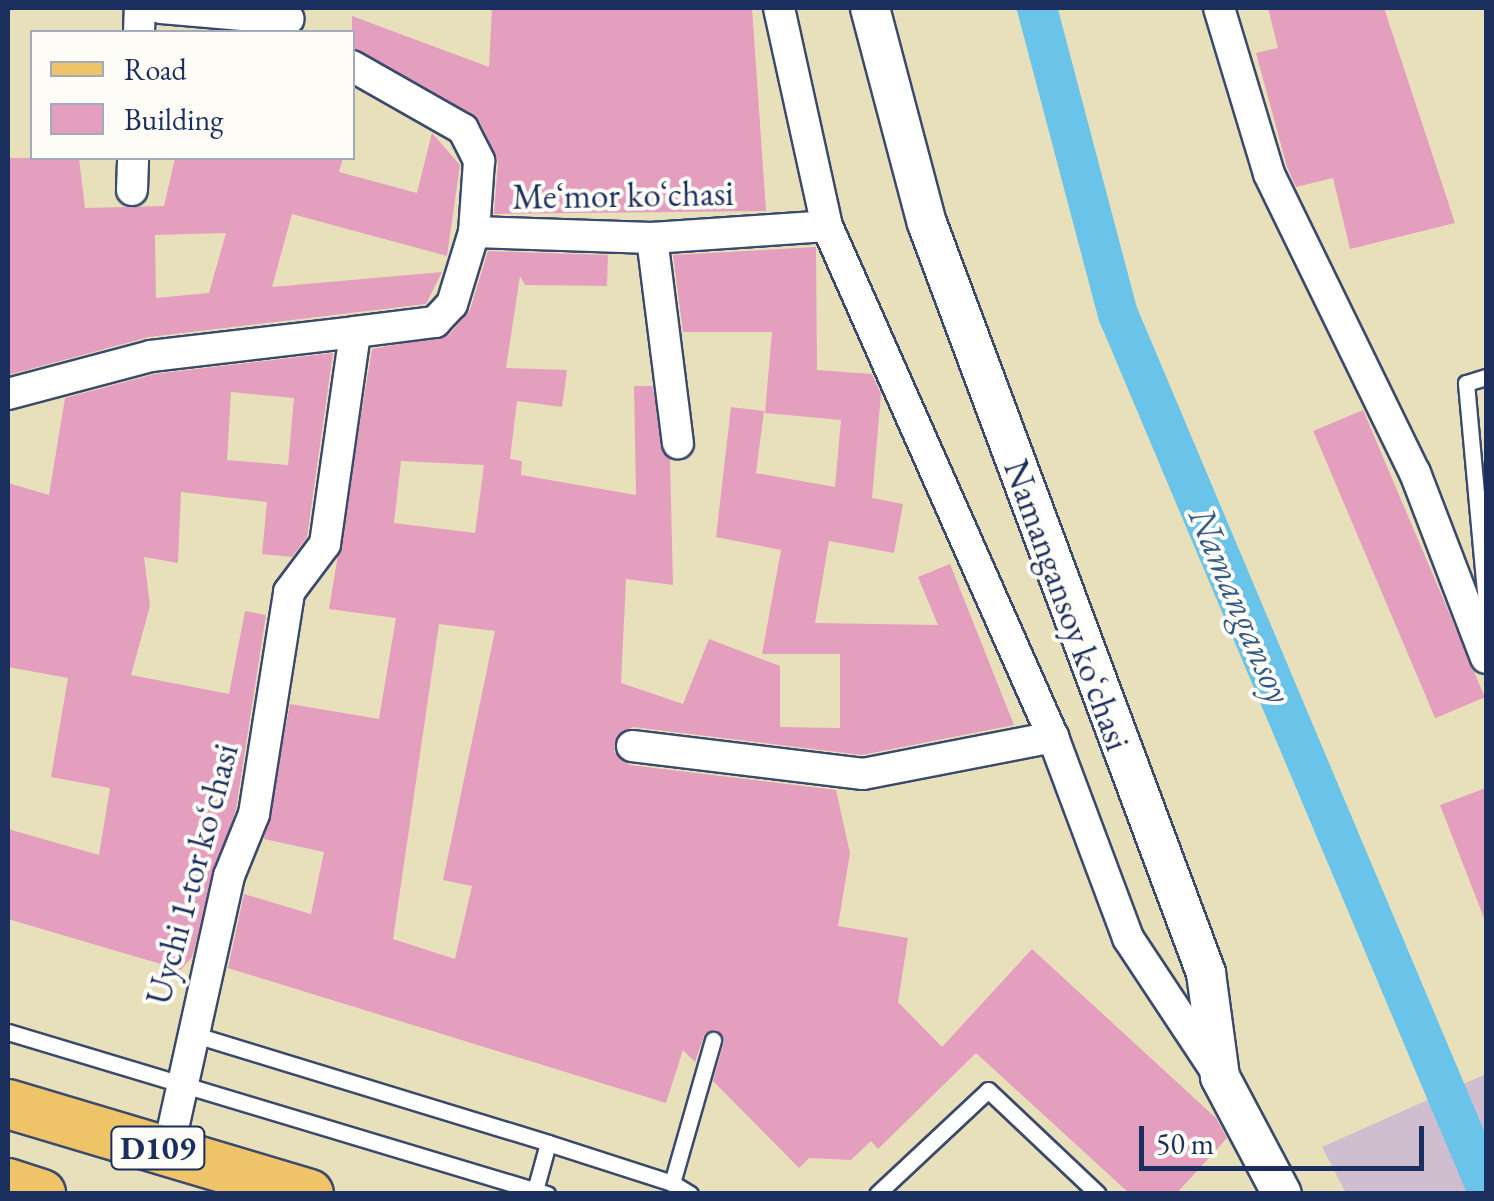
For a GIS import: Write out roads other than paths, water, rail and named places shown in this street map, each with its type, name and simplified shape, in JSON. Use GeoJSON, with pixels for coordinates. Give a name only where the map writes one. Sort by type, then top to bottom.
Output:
{"type":"FeatureCollection","features":[{"type":"Feature","properties":{"kind":"main road","name":"D109"},"geometry":{"type":"LineString","coordinates":[[8,1104],[309,1194]]}},
{"type":"Feature","properties":{"kind":"main road"},"geometry":{"type":"LineString","coordinates":[[8,1183],[42,1194]]}},
{"type":"Feature","properties":{"kind":"street"},"geometry":{"type":"LineString","coordinates":[[161,8],[294,20]]}},
{"type":"Feature","properties":{"kind":"street"},"geometry":{"type":"LineString","coordinates":[[779,8],[827,226],[1053,737],[1128,938],[1220,1076]]}},
{"type":"Feature","properties":{"kind":"street","name":"Namangansoy koʻchasi"},"geometry":{"type":"LineString","coordinates":[[870,8],[927,223],[1206,973],[1220,1076],[1282,1194]]}},
{"type":"Feature","properties":{"kind":"street"},"geometry":{"type":"LineString","coordinates":[[1218,8],[1268,174],[1416,473],[1486,658]]}},
{"type":"Feature","properties":{"kind":"street","name":"Meʻmor koʻchasi"},"geometry":{"type":"LineString","coordinates":[[355,68],[464,129],[479,161],[474,232],[652,238],[827,226]]}},
{"type":"Feature","properties":{"kind":"street"},"geometry":{"type":"LineString","coordinates":[[132,190],[134,160]]}},
{"type":"Feature","properties":{"kind":"street"},"geometry":{"type":"LineString","coordinates":[[8,394],[151,356],[435,322],[452,304],[474,232]]}},
{"type":"Feature","properties":{"kind":"street"},"geometry":{"type":"LineString","coordinates":[[652,238],[678,443]]}},
{"type":"Feature","properties":{"kind":"street","name":"Uychi 1-tor koʻchasi"},"geometry":{"type":"LineString","coordinates":[[168,1151],[189,1034],[254,814],[290,592],[325,544],[355,332]]}},
{"type":"Feature","properties":{"kind":"street"},"geometry":{"type":"LineString","coordinates":[[632,746],[863,774],[1053,737]]}},
{"type":"Feature","properties":{"kind":"lane"},"geometry":{"type":"LineString","coordinates":[[1486,378],[1466,383],[1486,603]]}},
{"type":"Feature","properties":{"kind":"lane"},"geometry":{"type":"LineString","coordinates":[[8,1032],[539,1192],[548,1143]]}},
{"type":"Feature","properties":{"kind":"lane"},"geometry":{"type":"LineString","coordinates":[[189,1034],[548,1143],[672,1183],[690,1194]]}},
{"type":"Feature","properties":{"kind":"lane"},"geometry":{"type":"LineString","coordinates":[[672,1183],[713,1040]]}},
{"type":"Feature","properties":{"kind":"lane"},"geometry":{"type":"LineString","coordinates":[[878,1194],[988,1090],[1098,1194]]}},
{"type":"Feature","properties":{"kind":"waterway","name":"Namangansoy"},"geometry":{"type":"LineString","coordinates":[[1037,8],[1118,314],[1486,1187]]}}]}
